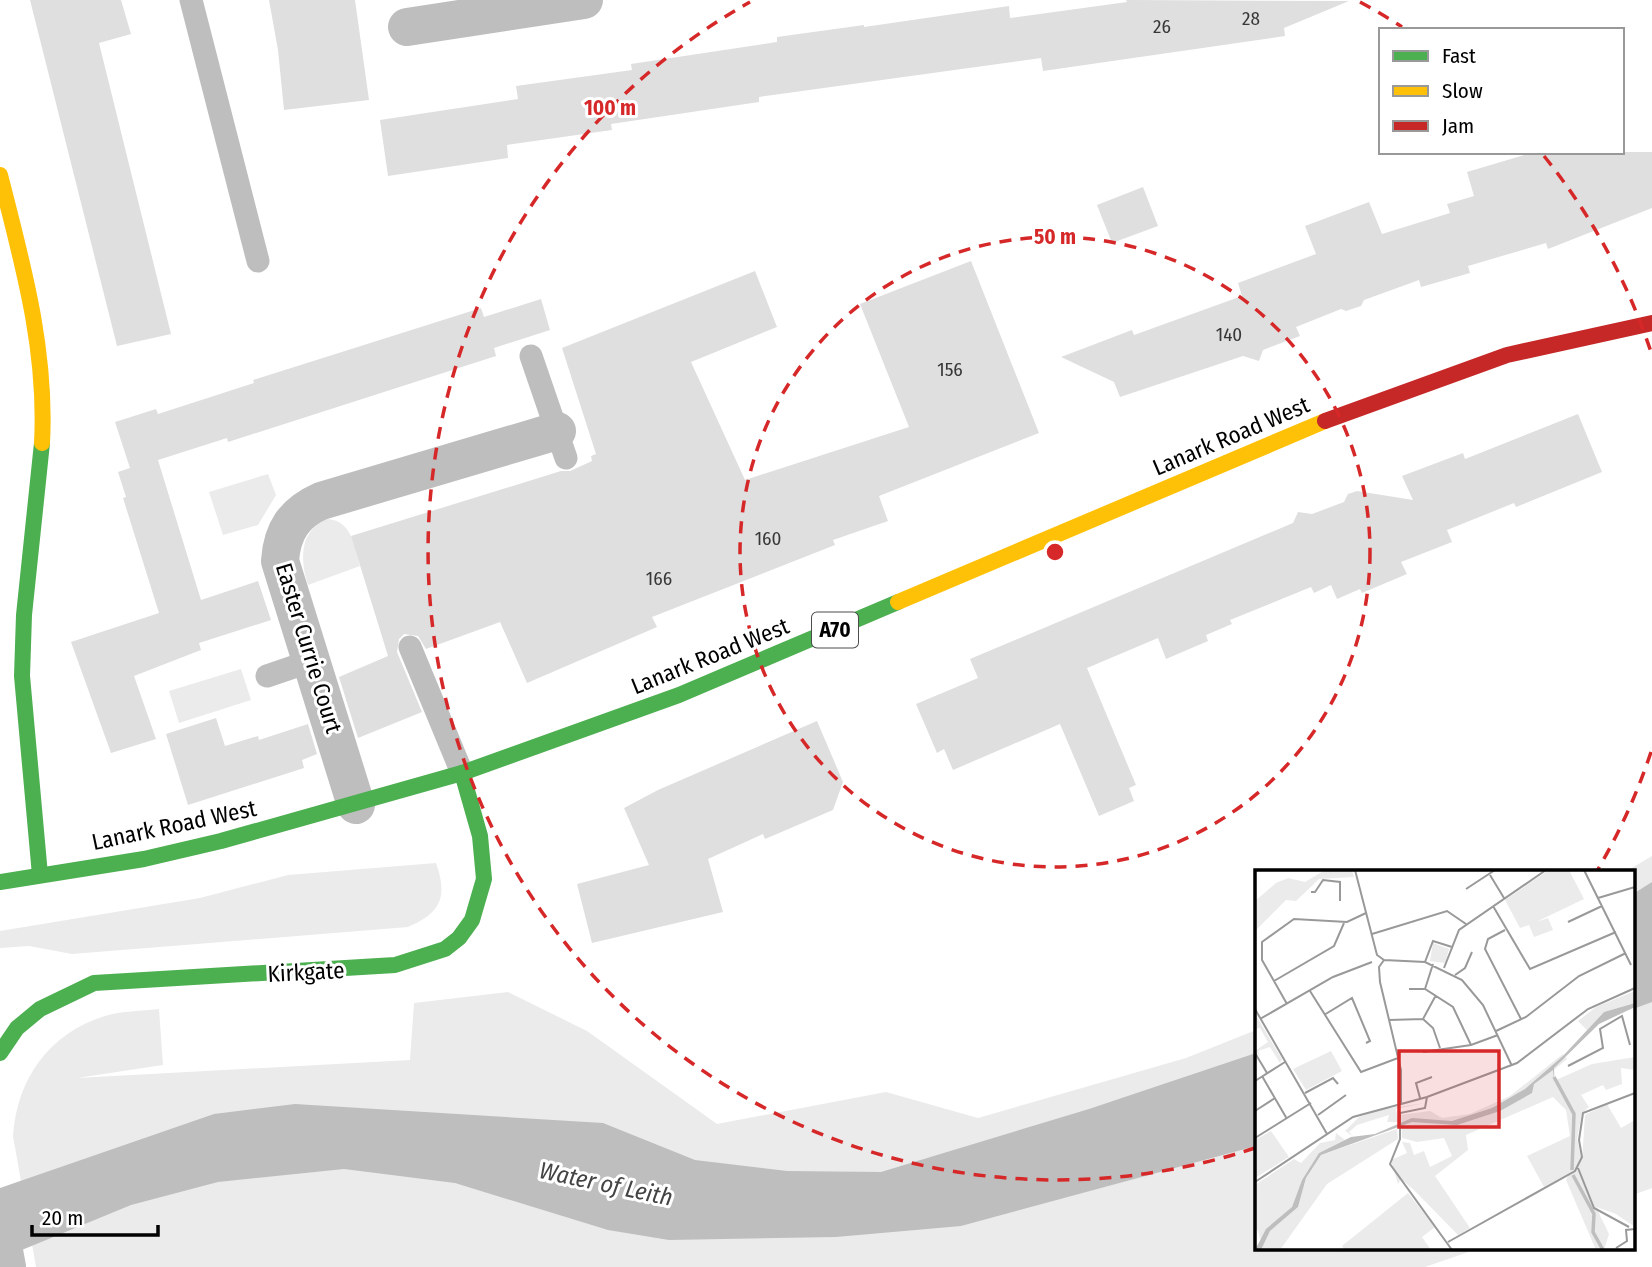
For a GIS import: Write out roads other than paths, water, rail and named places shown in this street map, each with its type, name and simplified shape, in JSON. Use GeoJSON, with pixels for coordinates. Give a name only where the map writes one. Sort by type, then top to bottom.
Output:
{"type":"FeatureCollection","features":[{"type":"Feature","properties":{"kind":"main road"},"geometry":{"type":"LineString","coordinates":[[0,176],[37,325],[43,388],[42,446],[22,649],[25,728],[40,875]]}},
{"type":"Feature","properties":{"kind":"main road","name":"Lanark Road West"},"geometry":{"type":"LineString","coordinates":[[0,882],[144,859],[356,805],[462,773],[679,695],[1350,410],[1507,355],[1652,323]]}},
{"type":"Feature","properties":{"kind":"main road","name":"Kirkgate"},"geometry":{"type":"LineString","coordinates":[[0,1054],[11,1032],[35,1011],[60,995],[94,983],[395,965],[429,957],[459,939],[475,913],[484,886],[479,828],[462,773]]}},
{"type":"Feature","properties":{"kind":"street"},"geometry":{"type":"LineString","coordinates":[[407,27],[584,0]]}},
{"type":"Feature","properties":{"kind":"street","name":"Easter Currie Court"},"geometry":{"type":"LineString","coordinates":[[356,805],[280,561],[283,537],[295,517],[321,501],[561,444]]}},
{"type":"Feature","properties":{"kind":"street"},"geometry":{"type":"LineString","coordinates":[[0,1229],[7,1267]]}},
{"type":"Feature","properties":{"kind":"lane"},"geometry":{"type":"LineString","coordinates":[[191,0],[258,261]]}},
{"type":"Feature","properties":{"kind":"lane"},"geometry":{"type":"LineString","coordinates":[[530,356],[561,444]]}},
{"type":"Feature","properties":{"kind":"lane"},"geometry":{"type":"LineString","coordinates":[[410,647],[462,773]]}},
{"type":"Feature","properties":{"kind":"lane"},"geometry":{"type":"LineString","coordinates":[[267,676],[311,661]]}},
{"type":"Feature","properties":{"kind":"water"},"geometry":{"type":"Polygon","coordinates":[[[1652,882],[1652,1002],[1634,1009],[1634,893],[1652,882]]]}},
{"type":"Feature","properties":{"kind":"water","name":"Water of Leith"},"geometry":{"type":"Polygon","coordinates":[[[1255,1053],[1255,1146],[961,1226],[836,1237],[669,1240],[608,1230],[455,1183],[344,1169],[218,1182],[131,1205],[0,1259],[0,1188],[214,1114],[295,1104],[603,1123],[695,1160],[787,1171],[881,1172],[1089,1109],[1255,1053]]]}}]}
